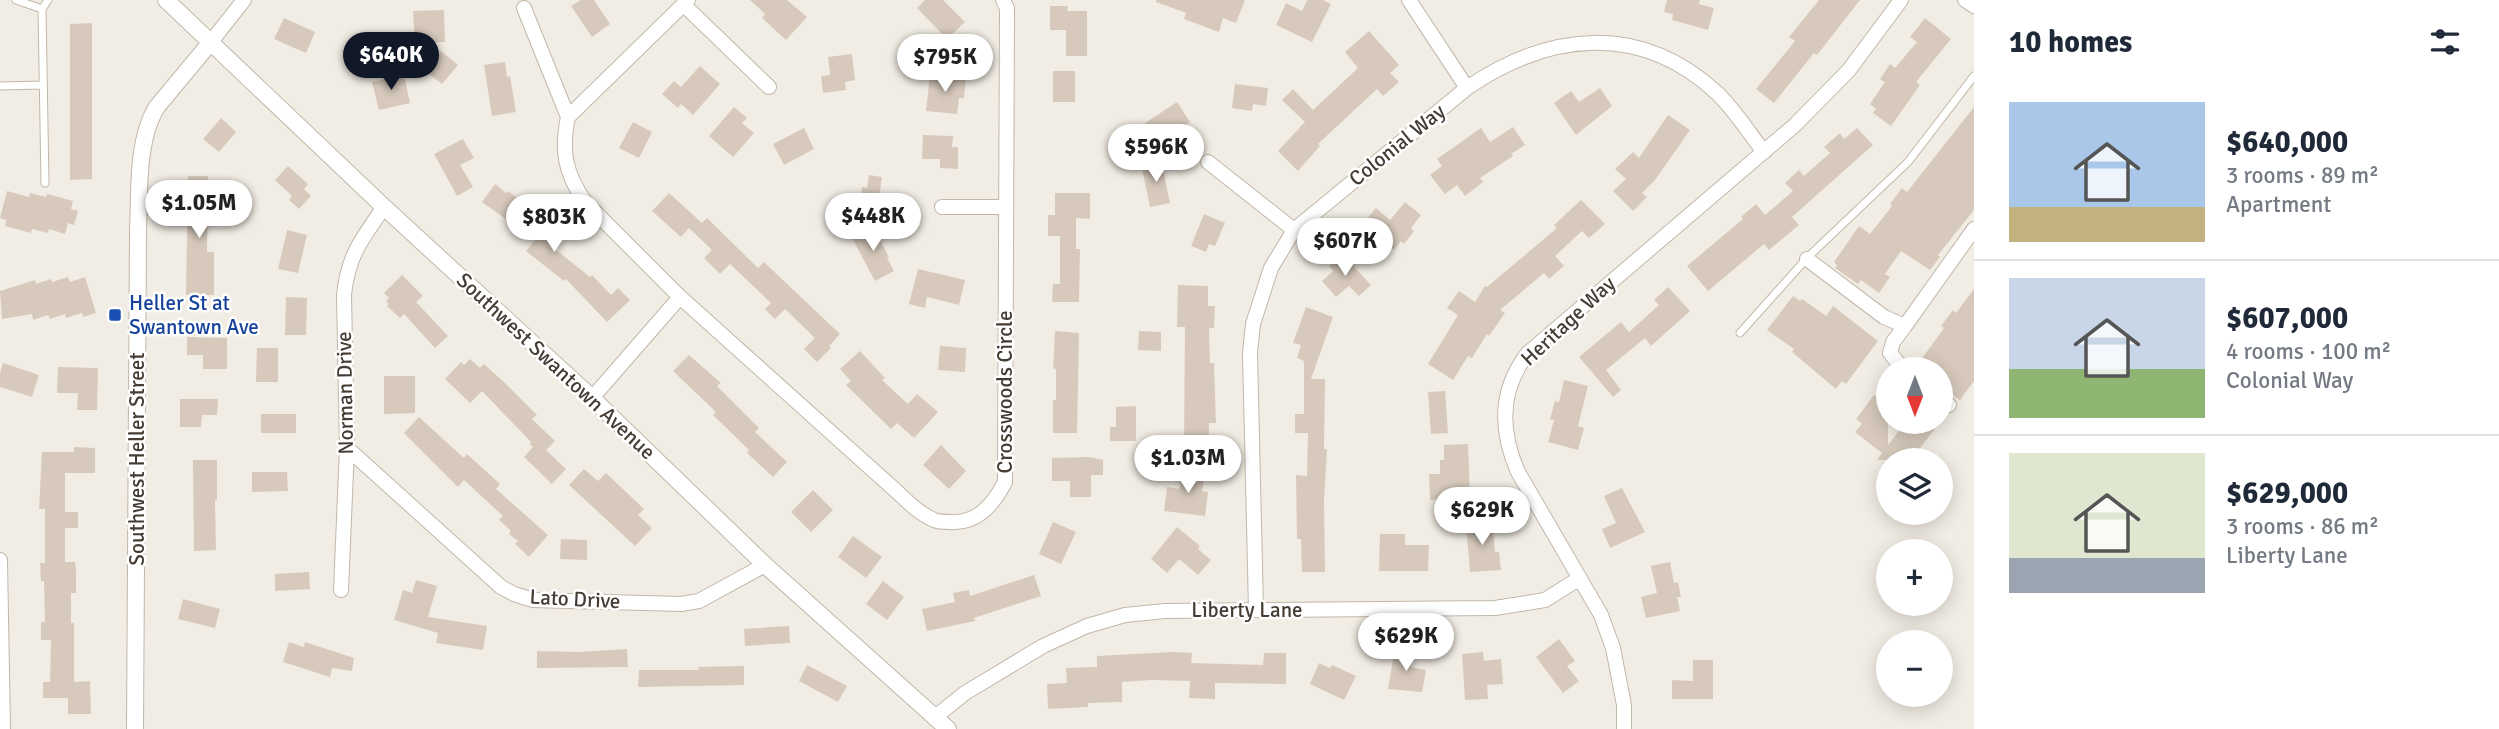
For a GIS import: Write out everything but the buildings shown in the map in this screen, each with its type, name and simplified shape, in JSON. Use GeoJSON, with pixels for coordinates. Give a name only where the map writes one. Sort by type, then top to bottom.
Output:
{"type":"FeatureCollection","features":[{"type":"Feature","properties":{"kind":"street","name":"Southwest Swantown Avenue"},"geometry":{"type":"LineString","coordinates":[[166,0],[384,207],[592,398],[765,565],[948,729]]}},
{"type":"Feature","properties":{"kind":"street"},"geometry":{"type":"LineString","coordinates":[[210,43],[244,0]]}},
{"type":"Feature","properties":{"kind":"street","name":"Crosswoods Circle"},"geometry":{"type":"LineString","coordinates":[[568,117],[563,141],[565,160],[573,185],[585,202],[680,297],[921,513],[936,522],[964,523],[986,510],[996,499],[1004,482],[1007,8],[1003,0]]}},
{"type":"Feature","properties":{"kind":"street"},"geometry":{"type":"LineString","coordinates":[[1409,0],[1467,88]]}},
{"type":"Feature","properties":{"kind":"street","name":"Heritage Way"},"geometry":{"type":"LineString","coordinates":[[1624,729],[1624,705],[1614,648],[1601,615],[1508,450],[1504,421],[1506,394],[1518,365],[1528,353],[1795,125],[1849,70],[1900,0]]}},
{"type":"Feature","properties":{"kind":"street"},"geometry":{"type":"LineString","coordinates":[[1965,0],[1974,6]]}},
{"type":"Feature","properties":{"kind":"street"},"geometry":{"type":"LineString","coordinates":[[524,8],[568,117],[686,2],[769,87]]}},
{"type":"Feature","properties":{"kind":"street","name":"Colonial Way"},"geometry":{"type":"LineString","coordinates":[[1256,610],[1250,353],[1253,324],[1272,268],[1294,230],[1493,69],[1543,49],[1591,42],[1633,45],[1670,59],[1717,93],[1764,152]]}},
{"type":"Feature","properties":{"kind":"street","name":"Southwest Heller Street"},"geometry":{"type":"LineString","coordinates":[[135,729],[138,231],[143,151],[150,120],[156,108],[210,43]]}},
{"type":"Feature","properties":{"kind":"street"},"geometry":{"type":"LineString","coordinates":[[1208,162],[1294,230]]}},
{"type":"Feature","properties":{"kind":"street","name":"Norman Drive"},"geometry":{"type":"LineString","coordinates":[[341,590],[347,448],[344,295],[346,275],[353,252],[384,207]]}},
{"type":"Feature","properties":{"kind":"street"},"geometry":{"type":"LineString","coordinates":[[942,207],[1006,207]]}},
{"type":"Feature","properties":{"kind":"street"},"geometry":{"type":"LineString","coordinates":[[1893,357],[1890,353],[1893,342],[1974,229]]}},
{"type":"Feature","properties":{"kind":"street"},"geometry":{"type":"LineString","coordinates":[[1807,259],[1884,317],[1905,326]]}},
{"type":"Feature","properties":{"kind":"street"},"geometry":{"type":"LineString","coordinates":[[592,398],[680,297]]}},
{"type":"Feature","properties":{"kind":"street","name":"Lato Drive"},"geometry":{"type":"LineString","coordinates":[[347,448],[500,587],[533,600],[681,604],[699,601],[765,565]]}},
{"type":"Feature","properties":{"kind":"street"},"geometry":{"type":"LineString","coordinates":[[0,560],[3,729]]}},
{"type":"Feature","properties":{"kind":"street","name":"Liberty Lane"},"geometry":{"type":"LineString","coordinates":[[934,718],[965,693],[1043,646],[1087,626],[1125,615],[1165,611],[1495,608],[1545,600],[1580,578]]}},
{"type":"Feature","properties":{"kind":"lane"},"geometry":{"type":"LineString","coordinates":[[16,0],[42,9]]}},
{"type":"Feature","properties":{"kind":"lane"},"geometry":{"type":"LineString","coordinates":[[45,183],[42,9],[48,0]]}},
{"type":"Feature","properties":{"kind":"lane"},"geometry":{"type":"LineString","coordinates":[[1740,334],[1807,259],[1908,162],[1974,76]]}},
{"type":"Feature","properties":{"kind":"lane"},"geometry":{"type":"LineString","coordinates":[[0,86],[42,85]]}},
{"type":"Feature","properties":{"kind":"place","name":"Heller St at Swantown Ave"},"geometry":{"type":"Point","coordinates":[115,315]}}]}
